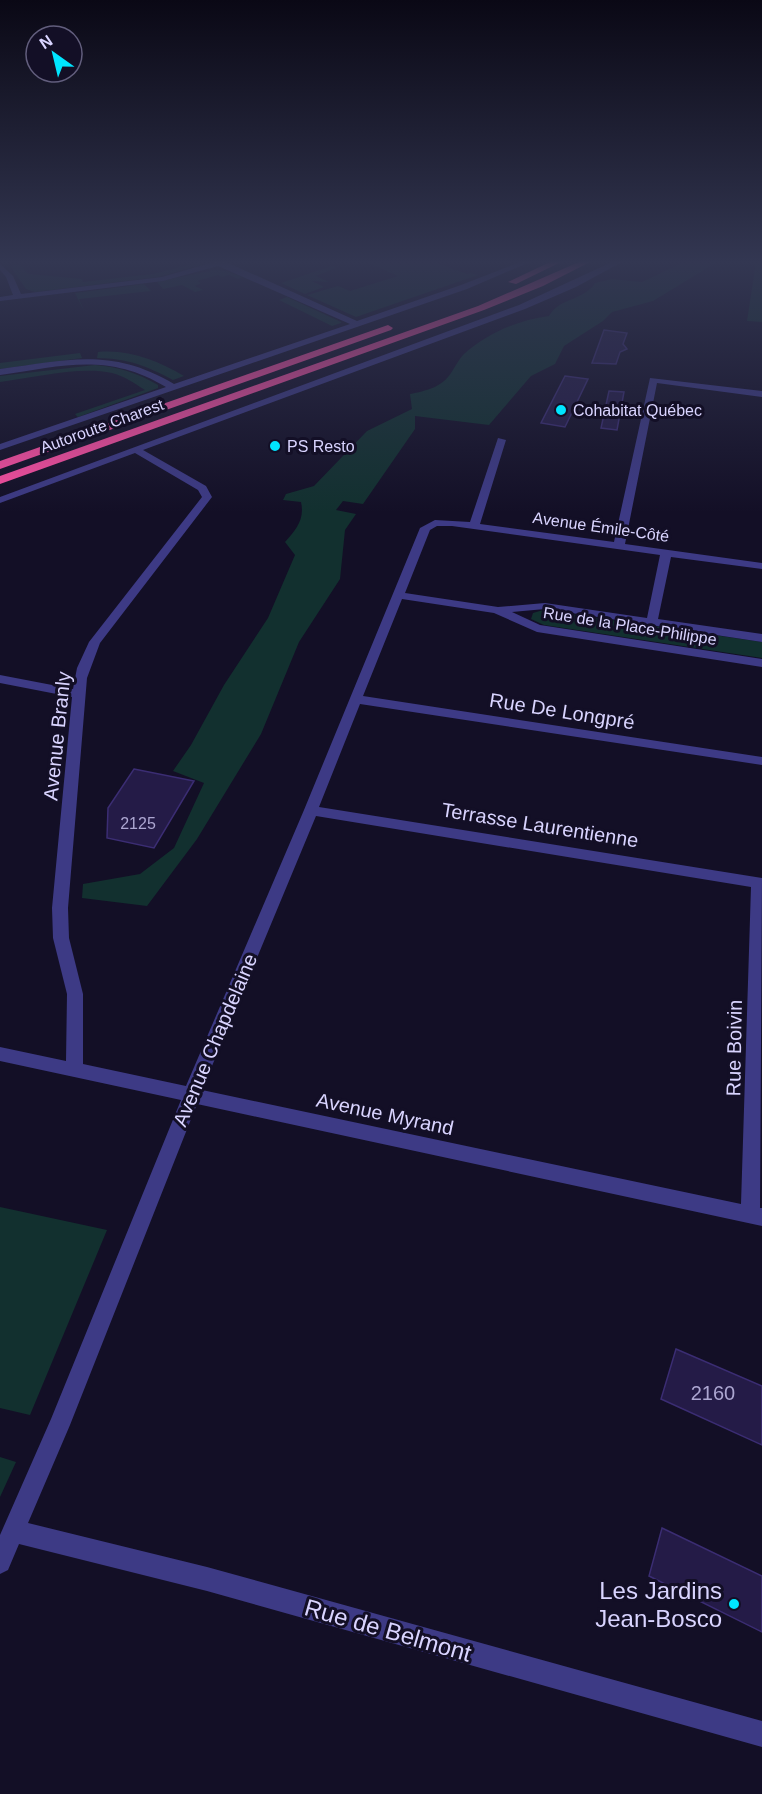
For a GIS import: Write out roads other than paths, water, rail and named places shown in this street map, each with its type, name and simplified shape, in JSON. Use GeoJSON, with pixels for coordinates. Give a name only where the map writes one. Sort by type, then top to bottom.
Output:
{"type":"FeatureCollection","features":[{"type":"Feature","properties":{"kind":"highway","name":"Autoroute Charest"},"geometry":{"type":"LineString","coordinates":[[0,465],[338,346]]}},
{"type":"Feature","properties":{"kind":"highway","name":"Autoroute Charest"},"geometry":{"type":"LineString","coordinates":[[0,480],[375,346]]}},
{"type":"Feature","properties":{"kind":"street"},"geometry":{"type":"LineString","coordinates":[[0,447],[294,346]]}},
{"type":"Feature","properties":{"kind":"street"},"geometry":{"type":"LineString","coordinates":[[0,500],[418,346]]}},
{"type":"Feature","properties":{"kind":"street"},"geometry":{"type":"LineString","coordinates":[[0,372],[66,364],[112,362],[137,368],[173,387]]}},
{"type":"Feature","properties":{"kind":"street"},"geometry":{"type":"LineString","coordinates":[[619,546],[653,380],[762,394]]}},
{"type":"Feature","properties":{"kind":"street"},"geometry":{"type":"LineString","coordinates":[[474,526],[501,440]]}},
{"type":"Feature","properties":{"kind":"street","name":"Avenue Branly"},"geometry":{"type":"LineString","coordinates":[[74,1070],[75,994],[61,938],[60,908],[78,716],[77,694],[84,663],[95,642],[208,494],[202,488],[136,450]]}},
{"type":"Feature","properties":{"kind":"street","name":"Avenue Émile-Côté"},"geometry":{"type":"LineString","coordinates":[[435,522],[762,564]]}},
{"type":"Feature","properties":{"kind":"street","name":"Avenue Chapdelaine"},"geometry":{"type":"LineString","coordinates":[[0,1562],[59,1425],[190,1096],[311,810],[425,528],[435,522]]}},
{"type":"Feature","properties":{"kind":"street"},"geometry":{"type":"LineString","coordinates":[[652,622],[666,552]]}},
{"type":"Feature","properties":{"kind":"street","name":"Rue de la Place-Philippe"},"geometry":{"type":"LineString","coordinates":[[398,595],[497,610],[541,605],[762,638]]}},
{"type":"Feature","properties":{"kind":"street","name":"Rue de la Place-Philippe"},"geometry":{"type":"LineString","coordinates":[[497,610],[537,628],[762,663]]}},
{"type":"Feature","properties":{"kind":"street"},"geometry":{"type":"LineString","coordinates":[[0,679],[77,694]]}},
{"type":"Feature","properties":{"kind":"street","name":"Rue De Longpré"},"geometry":{"type":"LineString","coordinates":[[356,699],[762,761]]}},
{"type":"Feature","properties":{"kind":"street","name":"Terrasse Laurentienne"},"geometry":{"type":"LineString","coordinates":[[311,810],[761,883]]}},
{"type":"Feature","properties":{"kind":"street","name":"Rue Boivin"},"geometry":{"type":"LineString","coordinates":[[756,1216],[761,883]]}},
{"type":"Feature","properties":{"kind":"street","name":"Avenue Myrand"},"geometry":{"type":"LineString","coordinates":[[0,1054],[756,1216]]}},
{"type":"Feature","properties":{"kind":"street","name":"Rue de Belmont"},"geometry":{"type":"LineString","coordinates":[[12,1531],[207,1580],[762,1734]]}},
{"type":"Feature","properties":{"kind":"place","name":"Cohabitat Québec"},"geometry":{"type":"Point","coordinates":[561,410]}},
{"type":"Feature","properties":{"kind":"place","name":"PS Resto"},"geometry":{"type":"Point","coordinates":[275,446]}},
{"type":"Feature","properties":{"kind":"place","name":"Les Jardins Jean-Bosco"},"geometry":{"type":"Point","coordinates":[734,1604]}}]}
